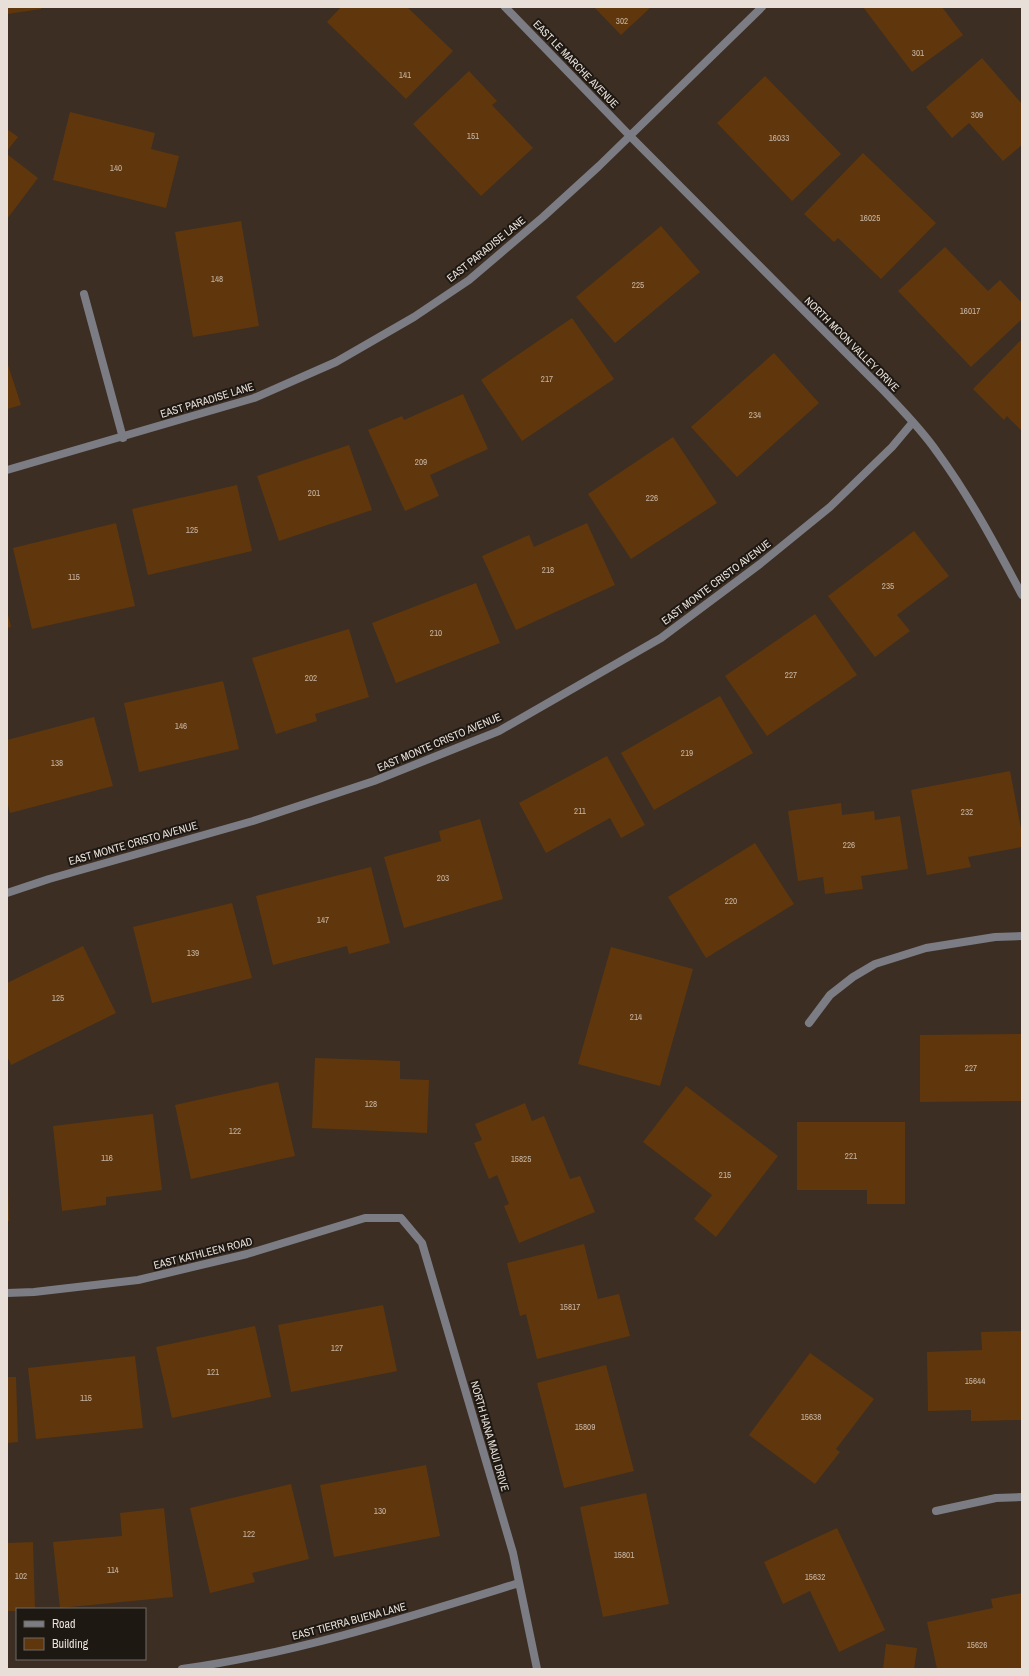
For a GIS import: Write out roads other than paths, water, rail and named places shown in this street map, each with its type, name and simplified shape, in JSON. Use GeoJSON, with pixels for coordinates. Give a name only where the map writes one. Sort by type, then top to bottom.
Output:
{"type":"FeatureCollection","features":[{"type":"Feature","properties":{"kind":"street","name":"EAST LE MARCHE AVENUE"},"geometry":{"type":"LineString","coordinates":[[505,7],[630,136]]}},
{"type":"Feature","properties":{"kind":"street","name":"EAST PARADISE LANE"},"geometry":{"type":"LineString","coordinates":[[7,470],[123,438],[254,398],[336,362],[414,317],[469,280],[543,217],[630,136],[762,7]]}},
{"type":"Feature","properties":{"kind":"street","name":"NORTH MOON VALLEY DRIVE"},"geometry":{"type":"LineString","coordinates":[[630,136],[880,386],[913,422],[937,451],[986,526],[1022,595]]}},
{"type":"Feature","properties":{"kind":"street"},"geometry":{"type":"LineString","coordinates":[[84,294],[123,438]]}},
{"type":"Feature","properties":{"kind":"street","name":"EAST MONTE CRISTO AVENUE"},"geometry":{"type":"LineString","coordinates":[[7,893],[49,879],[253,821],[374,781],[499,730],[661,638],[736,582],[830,508],[892,448],[913,422]]}},
{"type":"Feature","properties":{"kind":"street"},"geometry":{"type":"LineString","coordinates":[[809,1023],[830,995],[853,977],[875,964],[926,948],[995,937],[1022,936]]}},
{"type":"Feature","properties":{"kind":"street","name":"EAST KATHLEEN ROAD"},"geometry":{"type":"LineString","coordinates":[[7,1293],[34,1292],[138,1280],[247,1254],[365,1218],[401,1218]]}},
{"type":"Feature","properties":{"kind":"street","name":"NORTH HANA MAUI DRIVE"},"geometry":{"type":"LineString","coordinates":[[401,1218],[422,1243],[513,1553],[537,1669]]}},
{"type":"Feature","properties":{"kind":"street"},"geometry":{"type":"LineString","coordinates":[[936,1511],[996,1498],[1022,1497]]}},
{"type":"Feature","properties":{"kind":"street","name":"EAST TIERRA BUENA LANE"},"geometry":{"type":"LineString","coordinates":[[182,1669],[288,1649],[340,1636],[519,1583]]}}]}
